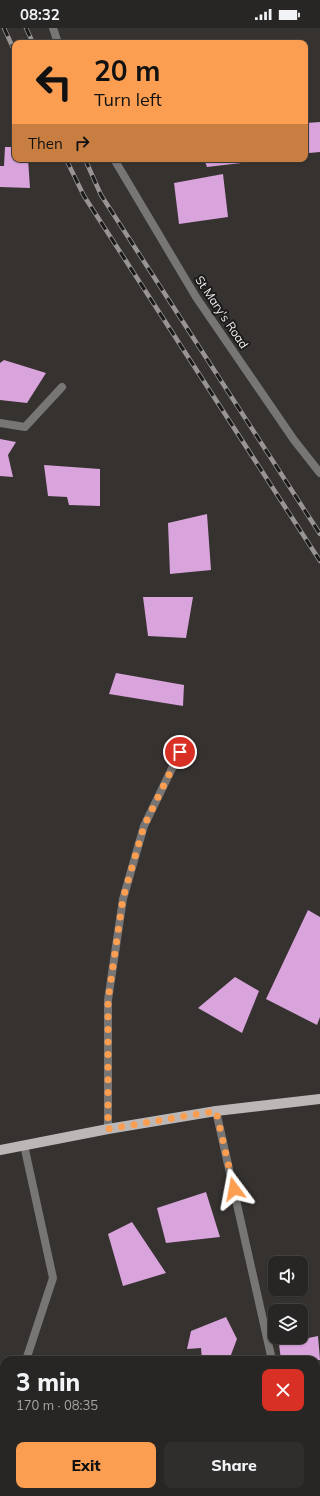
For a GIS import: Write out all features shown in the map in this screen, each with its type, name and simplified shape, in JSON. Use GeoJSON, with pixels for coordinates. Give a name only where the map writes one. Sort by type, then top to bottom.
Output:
{"type":"FeatureCollection","features":[{"type":"Feature","properties":{"kind":"main road"},"geometry":{"type":"LineString","coordinates":[[0,1150],[108,1129],[216,1111],[320,1100]]}},
{"type":"Feature","properties":{"kind":"street"},"geometry":{"type":"LineString","coordinates":[[53,28],[57,40]]}},
{"type":"Feature","properties":{"kind":"street","name":"St Mary's Road"},"geometry":{"type":"LineString","coordinates":[[116,162],[196,297],[294,440],[320,473]]}},
{"type":"Feature","properties":{"kind":"street"},"geometry":{"type":"LineString","coordinates":[[0,423],[25,427],[62,387]]}},
{"type":"Feature","properties":{"kind":"street"},"geometry":{"type":"LineString","coordinates":[[108,1129],[108,1000],[123,898],[144,826],[180,752]]}},
{"type":"Feature","properties":{"kind":"street"},"geometry":{"type":"LineString","coordinates":[[216,1111],[271,1356]]}},
{"type":"Feature","properties":{"kind":"street"},"geometry":{"type":"LineString","coordinates":[[24,1145],[52,1278],[27,1356]]}},
{"type":"Feature","properties":{"kind":"building"},"geometry":{"type":"Polygon","coordinates":[[[320,122],[320,152],[309,153],[308,123],[320,122]]]}},
{"type":"Feature","properties":{"kind":"building"},"geometry":{"type":"Polygon","coordinates":[[[5,147],[12,147],[12,162],[28,162],[30,188],[0,187],[0,166],[4,166],[5,147]]]}},
{"type":"Feature","properties":{"kind":"building"},"geometry":{"type":"Polygon","coordinates":[[[205,162],[250,162],[207,167],[205,162]]]}},
{"type":"Feature","properties":{"kind":"building"},"geometry":{"type":"Polygon","coordinates":[[[223,174],[228,217],[179,224],[174,183],[223,174]]]}},
{"type":"Feature","properties":{"kind":"building"},"geometry":{"type":"Polygon","coordinates":[[[4,360],[46,373],[27,403],[0,400],[0,363],[4,360]]]}},
{"type":"Feature","properties":{"kind":"building"},"geometry":{"type":"Polygon","coordinates":[[[0,439],[16,442],[8,455],[13,477],[0,476],[0,439]]]}},
{"type":"Feature","properties":{"kind":"building"},"geometry":{"type":"Polygon","coordinates":[[[44,465],[100,469],[100,506],[69,505],[67,497],[48,496],[44,465]]]}},
{"type":"Feature","properties":{"kind":"building"},"geometry":{"type":"Polygon","coordinates":[[[207,514],[211,570],[170,574],[168,523],[207,514]]]}},
{"type":"Feature","properties":{"kind":"building"},"geometry":{"type":"Polygon","coordinates":[[[143,597],[193,597],[186,638],[148,636],[143,597]]]}},
{"type":"Feature","properties":{"kind":"building"},"geometry":{"type":"Polygon","coordinates":[[[116,673],[184,685],[183,706],[109,694],[116,673]]]}},
{"type":"Feature","properties":{"kind":"building"},"geometry":{"type":"Polygon","coordinates":[[[308,910],[320,917],[320,1017],[317,1025],[266,999],[308,910]]]}},
{"type":"Feature","properties":{"kind":"building"},"geometry":{"type":"Polygon","coordinates":[[[235,977],[259,991],[242,1033],[198,1008],[235,977]]]}},
{"type":"Feature","properties":{"kind":"building"},"geometry":{"type":"Polygon","coordinates":[[[206,1192],[220,1237],[166,1243],[157,1208],[206,1192]]]}},
{"type":"Feature","properties":{"kind":"building"},"geometry":{"type":"Polygon","coordinates":[[[132,1222],[166,1273],[123,1286],[108,1234],[132,1222]]]}},
{"type":"Feature","properties":{"kind":"building"},"geometry":{"type":"Polygon","coordinates":[[[226,1317],[237,1339],[231,1356],[202,1356],[201,1348],[187,1349],[191,1331],[226,1317]]]}},
{"type":"Feature","properties":{"kind":"building"},"geometry":{"type":"Polygon","coordinates":[[[318,1336],[320,1356],[280,1356],[279,1344],[308,1344],[308,1338],[318,1336]]]}},
{"type":"Feature","properties":{"kind":"railway"},"geometry":{"type":"LineString","coordinates":[[4,28],[12,45]]}},
{"type":"Feature","properties":{"kind":"railway"},"geometry":{"type":"LineString","coordinates":[[26,28],[32,40]]}},
{"type":"Feature","properties":{"kind":"railway"},"geometry":{"type":"LineString","coordinates":[[67,162],[84,196],[320,561]]}},
{"type":"Feature","properties":{"kind":"railway"},"geometry":{"type":"LineString","coordinates":[[86,162],[101,195],[320,534]]}},
{"type":"Feature","properties":{"kind":"route"},"geometry":{"type":"LineString","coordinates":[[180,752],[144,826],[123,898],[108,1000],[108,1129],[216,1111],[234,1189]]}}]}
